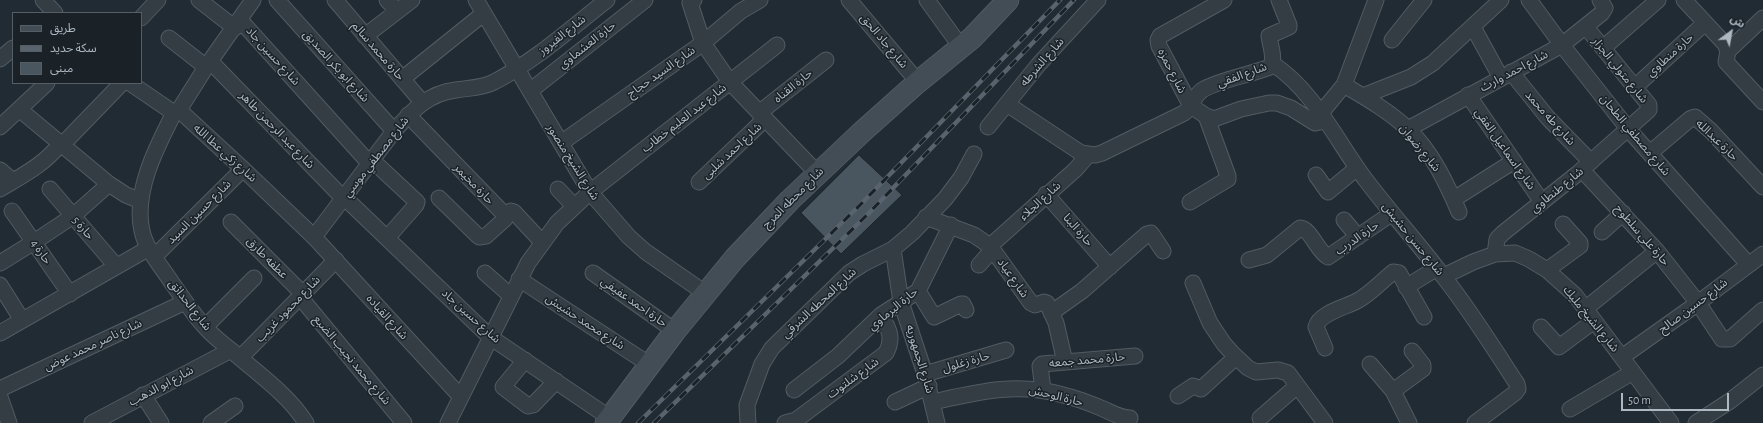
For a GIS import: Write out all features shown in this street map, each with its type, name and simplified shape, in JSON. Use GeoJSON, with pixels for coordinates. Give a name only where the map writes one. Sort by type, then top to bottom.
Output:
{"type":"FeatureCollection","features":[{"type":"Feature","properties":{"kind":"main road","name":"شارع محطه المرج"},"geometry":{"type":"LineString","coordinates":[[608,420],[675,331],[735,258],[818,174],[882,113],[986,26],[1008,0]]}},
{"type":"Feature","properties":{"kind":"street"},"geometry":{"type":"LineString","coordinates":[[43,0],[54,12]]}},
{"type":"Feature","properties":{"kind":"street"},"geometry":{"type":"LineString","coordinates":[[142,17],[158,0]]}},
{"type":"Feature","properties":{"kind":"street","name":"شارع حسين جاد"},"geometry":{"type":"LineString","coordinates":[[199,0],[237,24],[371,162],[417,202],[416,206],[387,238]]}},
{"type":"Feature","properties":{"kind":"street","name":"شارع الحدائق"},"geometry":{"type":"LineString","coordinates":[[253,0],[176,112],[159,142],[149,166],[141,201],[140,214],[142,231],[152,252],[185,302],[205,327],[278,391],[299,420]]}},
{"type":"Feature","properties":{"kind":"street","name":"شارع ابو بكر الصديق"},"geometry":{"type":"LineString","coordinates":[[277,0],[394,131]]}},
{"type":"Feature","properties":{"kind":"street"},"geometry":{"type":"LineString","coordinates":[[387,0],[397,12]]}},
{"type":"Feature","properties":{"kind":"street"},"geometry":{"type":"LineString","coordinates":[[366,36],[412,0]]}},
{"type":"Feature","properties":{"kind":"street","name":"شارع الشيخ منصور"},"geometry":{"type":"LineString","coordinates":[[476,0],[590,192],[629,237],[646,252],[705,293]]}},
{"type":"Feature","properties":{"kind":"street","name":"شارع الفيروز"},"geometry":{"type":"LineString","coordinates":[[517,70],[608,0]]}},
{"type":"Feature","properties":{"kind":"street","name":"حارة العشماوي"},"geometry":{"type":"LineString","coordinates":[[530,91],[645,0]]}},
{"type":"Feature","properties":{"kind":"street"},"geometry":{"type":"LineString","coordinates":[[694,0],[690,2],[703,43],[730,82],[818,174]]}},
{"type":"Feature","properties":{"kind":"street","name":"شارع السيد حجاج"},"geometry":{"type":"LineString","coordinates":[[561,143],[703,43],[727,21],[760,0]]}},
{"type":"Feature","properties":{"kind":"street","name":"شارع جاد الحق"},"geometry":{"type":"LineString","coordinates":[[849,0],[918,82]]}},
{"type":"Feature","properties":{"kind":"street"},"geometry":{"type":"LineString","coordinates":[[927,0],[961,47]]}},
{"type":"Feature","properties":{"kind":"street","name":"شارع الشرطه"},"geometry":{"type":"LineString","coordinates":[[988,127],[1039,64],[1098,0]]}},
{"type":"Feature","properties":{"kind":"street","name":"شارع حمزه"},"geometry":{"type":"LineString","coordinates":[[1191,106],[1159,46],[1158,40],[1160,36],[1224,0]]}},
{"type":"Feature","properties":{"kind":"street","name":"شارع الفقي"},"geometry":{"type":"LineString","coordinates":[[1191,106],[1203,89],[1266,68],[1273,64],[1269,36],[1289,27],[1279,0]]}},
{"type":"Feature","properties":{"kind":"street"},"geometry":{"type":"LineString","coordinates":[[1007,104],[1074,150],[1088,155],[1095,155],[1111,149],[1184,113],[1191,106],[1206,116],[1214,119],[1241,109],[1269,103],[1277,103],[1291,108],[1315,123],[1323,117],[1344,85],[1376,0]]}},
{"type":"Feature","properties":{"kind":"street"},"geometry":{"type":"LineString","coordinates":[[1392,40],[1424,0]]}},
{"type":"Feature","properties":{"kind":"street"},"geometry":{"type":"LineString","coordinates":[[1363,96],[1422,71],[1443,55],[1501,0]]}},
{"type":"Feature","properties":{"kind":"street","name":"شارع مصطفي الطحان"},"geometry":{"type":"LineString","coordinates":[[1528,0],[1629,130],[1748,264]]}},
{"type":"Feature","properties":{"kind":"street","name":"شارع احمد وارث"},"geometry":{"type":"LineString","coordinates":[[1408,129],[1562,45],[1604,11],[1605,8],[1600,0]]}},
{"type":"Feature","properties":{"kind":"street"},"geometry":{"type":"LineString","coordinates":[[1603,48],[1658,0]]}},
{"type":"Feature","properties":{"kind":"street","name":"حارة محمد سالم"},"geometry":{"type":"LineString","coordinates":[[329,1],[366,36],[422,102]]}},
{"type":"Feature","properties":{"kind":"street"},"geometry":{"type":"LineString","coordinates":[[1686,1],[1725,44],[1728,51],[1726,62],[1762,98]]}},
{"type":"Feature","properties":{"kind":"street"},"geometry":{"type":"LineString","coordinates":[[402,79],[483,14]]}},
{"type":"Feature","properties":{"kind":"street"},"geometry":{"type":"LineString","coordinates":[[1728,51],[1763,18]]}},
{"type":"Feature","properties":{"kind":"street","name":"حارة منطاوي"},"geometry":{"type":"LineString","coordinates":[[1635,87],[1705,23]]}},
{"type":"Feature","properties":{"kind":"street","name":"شارع طه محمد"},"geometry":{"type":"LineString","coordinates":[[1473,27],[1506,75],[1548,118],[1587,166]]}},
{"type":"Feature","properties":{"kind":"street","name":"شارع متولي الجزار"},"geometry":{"type":"LineString","coordinates":[[1586,27],[1649,105],[1649,112],[1629,130]]}},
{"type":"Feature","properties":{"kind":"street","name":"شارع عبد الرحمن طاهر"},"geometry":{"type":"LineString","coordinates":[[169,38],[208,64],[345,198]]}},
{"type":"Feature","properties":{"kind":"street","name":"شارع عبد العليم خطاب"},"geometry":{"type":"LineString","coordinates":[[448,423],[460,396],[511,296],[542,242],[574,206],[590,192],[777,45]]}},
{"type":"Feature","properties":{"kind":"street"},"geometry":{"type":"LineString","coordinates":[[0,59],[12,49]]}},
{"type":"Feature","properties":{"kind":"street","name":"حارة القناه"},"geometry":{"type":"LineString","coordinates":[[762,116],[826,60]]}},
{"type":"Feature","properties":{"kind":"street","name":"شارع حسن حشيش"},"geometry":{"type":"LineString","coordinates":[[1273,64],[1287,73],[1323,117],[1357,168],[1391,214],[1440,272],[1477,321],[1517,384],[1518,389],[1515,393],[1484,420]]}},
{"type":"Feature","properties":{"kind":"street","name":"شارع مصطفي موسي"},"geometry":{"type":"LineString","coordinates":[[314,237],[345,198],[394,131],[422,102],[438,94],[493,83],[517,70]]}},
{"type":"Feature","properties":{"kind":"street"},"geometry":{"type":"LineString","coordinates":[[0,127],[45,84]]}},
{"type":"Feature","properties":{"kind":"street"},"geometry":{"type":"LineString","coordinates":[[0,170],[6,185],[44,162],[121,84]]}},
{"type":"Feature","properties":{"kind":"street","name":"شارع زكي عطا الله"},"geometry":{"type":"LineString","coordinates":[[132,84],[176,112],[243,169],[314,237]]}},
{"type":"Feature","properties":{"kind":"street","name":"شارع رضوان"},"geometry":{"type":"LineString","coordinates":[[1344,85],[1394,117],[1408,129],[1437,165],[1457,206],[1514,161]]}},
{"type":"Feature","properties":{"kind":"street","name":"شارع اسماعيل الفقي"},"geometry":{"type":"LineString","coordinates":[[1468,95],[1542,202]]}},
{"type":"Feature","properties":{"kind":"street"},"geometry":{"type":"LineString","coordinates":[[19,109],[109,184],[126,195],[141,201]]}},
{"type":"Feature","properties":{"kind":"street","name":"حارة مخيمر"},"geometry":{"type":"LineString","coordinates":[[408,115],[506,214],[511,211],[514,212],[542,242]]}},
{"type":"Feature","properties":{"kind":"street","name":"شارع احمد شلبى"},"geometry":{"type":"LineString","coordinates":[[699,182],[762,116]]}},
{"type":"Feature","properties":{"kind":"street"},"geometry":{"type":"LineString","coordinates":[[1190,202],[1228,179],[1206,116]]}},
{"type":"Feature","properties":{"kind":"street","name":"حارة عبدالله"},"geometry":{"type":"LineString","coordinates":[[1650,154],[1690,119],[1695,117],[1711,131],[1763,188]]}},
{"type":"Feature","properties":{"kind":"street","name":"شارع طنطاوي"},"geometry":{"type":"LineString","coordinates":[[1495,254],[1498,240],[1629,130]]}},
{"type":"Feature","properties":{"kind":"street","name":"شارع المحطه الشرقي"},"geometry":{"type":"LineString","coordinates":[[748,423],[747,405],[762,364],[772,348],[849,273],[893,249],[912,232],[945,199],[961,178],[974,154]]}},
{"type":"Feature","properties":{"kind":"street","name":"شارع الجلاء"},"geometry":{"type":"LineString","coordinates":[[979,264],[992,247],[1046,194],[1076,169],[1088,155]]}},
{"type":"Feature","properties":{"kind":"street","name":"حارة علي سلطوح"},"geometry":{"type":"LineString","coordinates":[[1587,166],[1698,303],[1719,336],[1726,340],[1730,339],[1763,310]]}},
{"type":"Feature","properties":{"kind":"street"},"geometry":{"type":"LineString","coordinates":[[1316,175],[1328,192],[1357,168]]}},
{"type":"Feature","properties":{"kind":"street","name":"شارع حسين السيد"},"geometry":{"type":"LineString","coordinates":[[0,333],[70,294],[116,266],[152,252],[243,169]]}},
{"type":"Feature","properties":{"kind":"street"},"geometry":{"type":"LineString","coordinates":[[0,262],[34,242],[73,216],[109,184]]}},
{"type":"Feature","properties":{"kind":"street","name":"حارة 5"},"geometry":{"type":"LineString","coordinates":[[50,189],[116,266]]}},
{"type":"Feature","properties":{"kind":"street"},"geometry":{"type":"LineString","coordinates":[[558,189],[574,206]]}},
{"type":"Feature","properties":{"kind":"street","name":"حارة البنا"},"geometry":{"type":"LineString","coordinates":[[1046,194],[1110,267]]}},
{"type":"Feature","properties":{"kind":"street","name":"شارع حسين جاد"},"geometry":{"type":"LineString","coordinates":[[345,198],[490,337],[556,381],[608,420]]}},
{"type":"Feature","properties":{"kind":"street"},"geometry":{"type":"LineString","coordinates":[[439,198],[479,237],[486,236],[505,219],[506,214]]}},
{"type":"Feature","properties":{"kind":"street","name":"حارة 4"},"geometry":{"type":"LineString","coordinates":[[12,211],[70,294]]}},
{"type":"Feature","properties":{"kind":"street"},"geometry":{"type":"LineString","coordinates":[[1602,232],[1624,213]]}},
{"type":"Feature","properties":{"kind":"street","name":"حارة الدرب"},"geometry":{"type":"LineString","coordinates":[[1249,260],[1267,255],[1300,228],[1305,230],[1323,254],[1328,257],[1391,214]]}},
{"type":"Feature","properties":{"kind":"street","name":"شارع عياد"},"geometry":{"type":"LineString","coordinates":[[926,217],[974,235],[992,247],[1030,303],[1035,305],[1044,302],[1047,303],[1051,313]]}},
{"type":"Feature","properties":{"kind":"street"},"geometry":{"type":"LineString","coordinates":[[1344,220],[1358,237]]}},
{"type":"Feature","properties":{"kind":"street","name":"عطفه طارق"},"geometry":{"type":"LineString","coordinates":[[232,222],[302,296]]}},
{"type":"Feature","properties":{"kind":"street"},"geometry":{"type":"LineString","coordinates":[[1547,270],[1580,246],[1580,243],[1563,224]]}},
{"type":"Feature","properties":{"kind":"street","name":"حارة البرماوي"},"geometry":{"type":"LineString","coordinates":[[794,390],[838,356],[881,315],[918,291],[950,225]]}},
{"type":"Feature","properties":{"kind":"street"},"geometry":{"type":"LineString","coordinates":[[1065,362],[1056,324],[1051,313],[1082,291],[1146,234],[1151,233],[1154,235],[1163,251]]}},
{"type":"Feature","properties":{"kind":"street","name":"شارع القياده"},"geometry":{"type":"LineString","coordinates":[[314,237],[460,396]]}},
{"type":"Feature","properties":{"kind":"street","name":"شارع الجمهوريه"},"geometry":{"type":"LineString","coordinates":[[893,249],[901,302],[927,380],[933,402],[936,423]]}},
{"type":"Feature","properties":{"kind":"street"},"geometry":{"type":"LineString","coordinates":[[1585,309],[1657,251]]}},
{"type":"Feature","properties":{"kind":"street","name":"شارع الشيخ مليك"},"geometry":{"type":"LineString","coordinates":[[1406,287],[1440,272],[1495,254],[1515,253],[1529,259],[1561,281],[1585,309],[1671,423]]}},
{"type":"Feature","properties":{"kind":"street","name":"شارع حسين صالح"},"geometry":{"type":"LineString","coordinates":[[1622,357],[1698,303],[1763,254]]}},
{"type":"Feature","properties":{"kind":"street","name":"شارع محمود غريب"},"geometry":{"type":"LineString","coordinates":[[236,354],[302,296],[336,260]]}},
{"type":"Feature","properties":{"kind":"street"},"geometry":{"type":"LineString","coordinates":[[1325,348],[1316,327],[1319,321],[1338,309],[1358,301],[1393,272],[1399,273],[1424,317]]}},
{"type":"Feature","properties":{"kind":"street"},"geometry":{"type":"LineString","coordinates":[[485,273],[511,296]]}},
{"type":"Feature","properties":{"kind":"street","name":"حارة احمد عفيفي"},"geometry":{"type":"LineString","coordinates":[[593,273],[675,331]]}},
{"type":"Feature","properties":{"kind":"street"},"geometry":{"type":"LineString","coordinates":[[205,327],[254,278]]}},
{"type":"Feature","properties":{"kind":"street","name":"شارع محمد حشيش"},"geometry":{"type":"LineString","coordinates":[[520,279],[650,365]]}},
{"type":"Feature","properties":{"kind":"street"},"geometry":{"type":"LineString","coordinates":[[1194,283],[1210,323],[1224,344],[1236,357],[1248,368],[1256,372],[1283,370],[1288,373],[1325,423]]}},
{"type":"Feature","properties":{"kind":"street"},"geometry":{"type":"LineString","coordinates":[[0,285],[22,320]]}},
{"type":"Feature","properties":{"kind":"street"},"geometry":{"type":"LineString","coordinates":[[918,291],[934,317],[961,304],[963,304],[966,310]]}},
{"type":"Feature","properties":{"kind":"street","name":"شارع محمد نجيب الضبع"},"geometry":{"type":"LineString","coordinates":[[302,296],[404,423]]}},
{"type":"Feature","properties":{"kind":"street","name":"شارع ناصر محمد عوض"},"geometry":{"type":"LineString","coordinates":[[0,389],[185,302]]}},
{"type":"Feature","properties":{"kind":"street","name":"شارع شلتوت"},"geometry":{"type":"LineString","coordinates":[[793,422],[886,353],[890,346],[891,334],[881,315]]}},
{"type":"Feature","properties":{"kind":"street"},"geometry":{"type":"LineString","coordinates":[[1541,327],[1559,347],[1594,321]]}},
{"type":"Feature","properties":{"kind":"street","name":"حارة زغلول"},"geometry":{"type":"LineString","coordinates":[[895,402],[927,380],[1006,350]]}},
{"type":"Feature","properties":{"kind":"street"},"geometry":{"type":"LineString","coordinates":[[1393,391],[1423,369],[1423,365],[1412,351]]}},
{"type":"Feature","properties":{"kind":"street","name":"شارع ابو الدهب"},"geometry":{"type":"LineString","coordinates":[[92,423],[143,395],[236,354]]}},
{"type":"Feature","properties":{"kind":"street","name":"حارة محمد جمعه"},"geometry":{"type":"LineString","coordinates":[[1043,390],[1040,365],[1135,356]]}},
{"type":"Feature","properties":{"kind":"street"},"geometry":{"type":"LineString","coordinates":[[1178,396],[1193,386],[1202,389],[1236,357]]}},
{"type":"Feature","properties":{"kind":"street"},"geometry":{"type":"LineString","coordinates":[[525,360],[503,386],[504,390],[528,406],[533,405],[556,381]]}},
{"type":"Feature","properties":{"kind":"street"},"geometry":{"type":"LineString","coordinates":[[1370,364],[1393,391],[1409,423]]}},
{"type":"Feature","properties":{"kind":"street"},"geometry":{"type":"LineString","coordinates":[[1570,410],[1633,372]]}},
{"type":"Feature","properties":{"kind":"street"},"geometry":{"type":"LineString","coordinates":[[1696,423],[1730,401],[1763,375]]}},
{"type":"Feature","properties":{"kind":"street"},"geometry":{"type":"LineString","coordinates":[[1260,418],[1297,386]]}},
{"type":"Feature","properties":{"kind":"street","name":"حارة الوحش"},"geometry":{"type":"LineString","coordinates":[[933,402],[996,389],[1016,388],[1043,390],[1064,395],[1101,408],[1122,418],[1130,418]]}},
{"type":"Feature","properties":{"kind":"street"},"geometry":{"type":"LineString","coordinates":[[143,395],[161,423]]}},
{"type":"Feature","properties":{"kind":"street"},"geometry":{"type":"LineString","coordinates":[[0,397],[5,420]]}},
{"type":"Feature","properties":{"kind":"street"},"geometry":{"type":"LineString","coordinates":[[214,422],[235,406]]}},
{"type":"Feature","properties":{"kind":"building"},"geometry":{"type":"Polygon","coordinates":[[[859,155],[902,195],[841,254],[801,213],[859,155]]]}},
{"type":"Feature","properties":{"kind":"railway"},"geometry":{"type":"LineString","coordinates":[[638,423],[860,205],[1060,0]]}},
{"type":"Feature","properties":{"kind":"railway"},"geometry":{"type":"LineString","coordinates":[[654,423],[868,214],[1074,0]]}}]}
